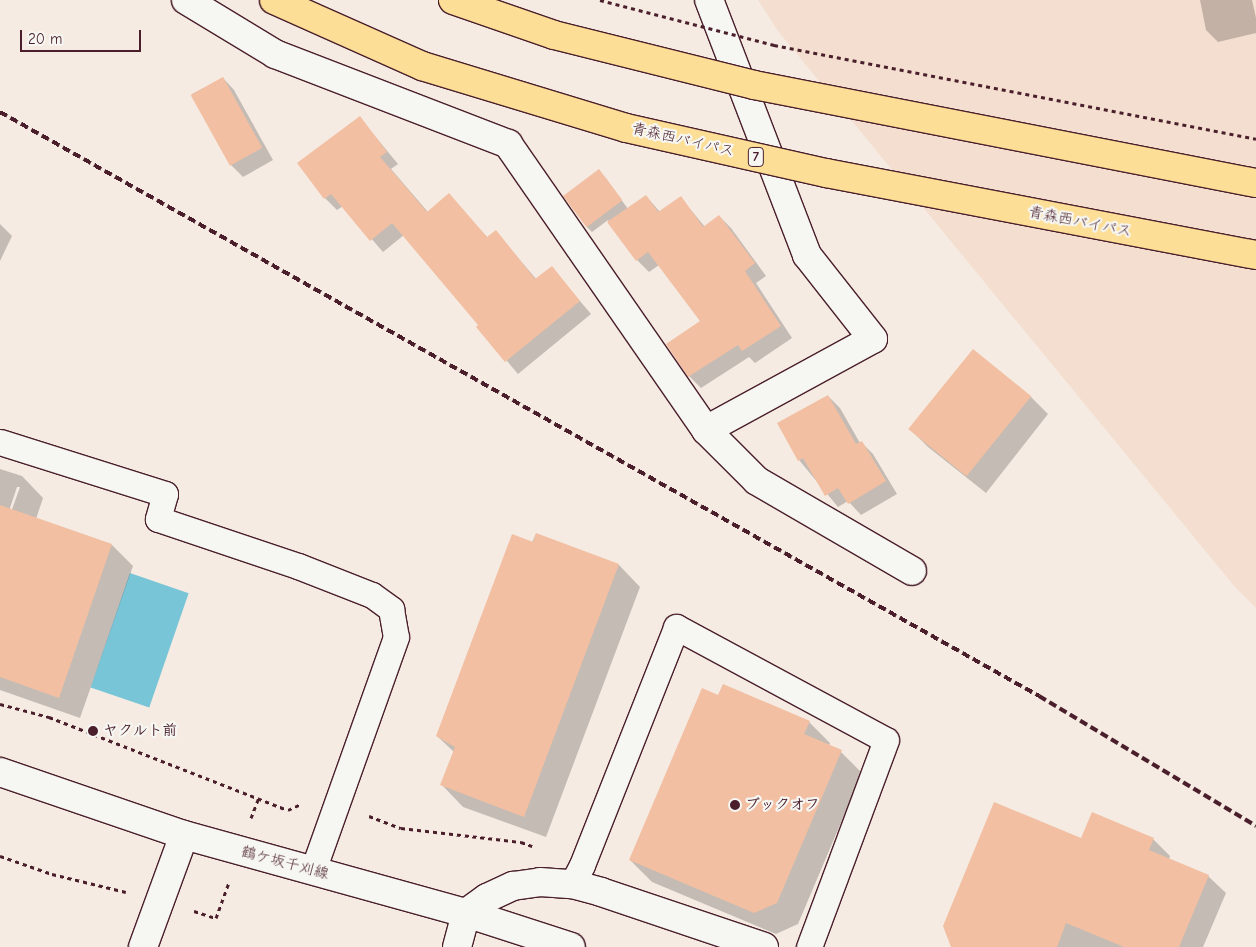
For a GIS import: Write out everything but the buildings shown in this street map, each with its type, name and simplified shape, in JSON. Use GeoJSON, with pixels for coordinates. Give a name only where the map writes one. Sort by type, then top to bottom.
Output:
{"type":"FeatureCollection","features":[{"type":"Feature","properties":{"kind":"highway","name":"青森西バイパス"},"geometry":{"type":"LineString","coordinates":[[274,0],[422,66],[626,128],[826,173],[1256,255]]}},
{"type":"Feature","properties":{"kind":"highway"},"geometry":{"type":"LineString","coordinates":[[453,0],[554,35],[754,85],[1256,183]]}},
{"type":"Feature","properties":{"kind":"street"},"geometry":{"type":"LineString","coordinates":[[186,0],[275,54],[508,144],[706,430],[757,482],[912,571]]}},
{"type":"Feature","properties":{"kind":"street"},"geometry":{"type":"LineString","coordinates":[[706,430],[873,340],[807,255],[709,0]]}},
{"type":"Feature","properties":{"kind":"street","name":"鶴ケ坂千刈線"},"geometry":{"type":"LineString","coordinates":[[0,772],[184,835],[466,913],[571,947]]}},
{"type":"Feature","properties":{"kind":"street"},"geometry":{"type":"LineString","coordinates":[[143,947],[184,835]]}},
{"type":"Feature","properties":{"kind":"street"},"geometry":{"type":"LineString","coordinates":[[457,947],[466,913],[487,898],[513,886],[577,874],[764,947]]}},
{"type":"Feature","properties":{"kind":"lane"},"geometry":{"type":"LineString","coordinates":[[0,442],[165,494],[158,519],[298,566],[372,596],[390,609],[396,637],[313,870]]}},
{"type":"Feature","properties":{"kind":"lane"},"geometry":{"type":"LineString","coordinates":[[577,874],[676,626],[886,740],[809,947]]}},
{"type":"Feature","properties":{"kind":"path"},"geometry":{"type":"LineString","coordinates":[[600,0],[774,46],[1256,139]]}},
{"type":"Feature","properties":{"kind":"path"},"geometry":{"type":"LineString","coordinates":[[0,704],[49,717],[288,810],[316,796],[401,828],[521,842],[577,874]]}},
{"type":"Feature","properties":{"kind":"path"},"geometry":{"type":"LineString","coordinates":[[0,856],[52,874],[160,900],[216,918]]}},
{"type":"Feature","properties":{"kind":"shaded area"},"geometry":{"type":"Polygon","coordinates":[[[758,0],[1256,0],[1256,608],[1235,587],[778,31],[758,0]]]}},
{"type":"Feature","properties":{"kind":"water"},"geometry":{"type":"Polygon","coordinates":[[[130,573],[189,593],[149,708],[91,687],[130,573]]]}},
{"type":"Feature","properties":{"kind":"railway"},"geometry":{"type":"LineString","coordinates":[[0,112],[1039,696],[1256,826]]}},
{"type":"Feature","properties":{"kind":"place","name":"ヤクルト前"},"geometry":{"type":"Point","coordinates":[93,731]}},
{"type":"Feature","properties":{"kind":"place","name":"ブックオフ"},"geometry":{"type":"Point","coordinates":[735,805]}}]}
